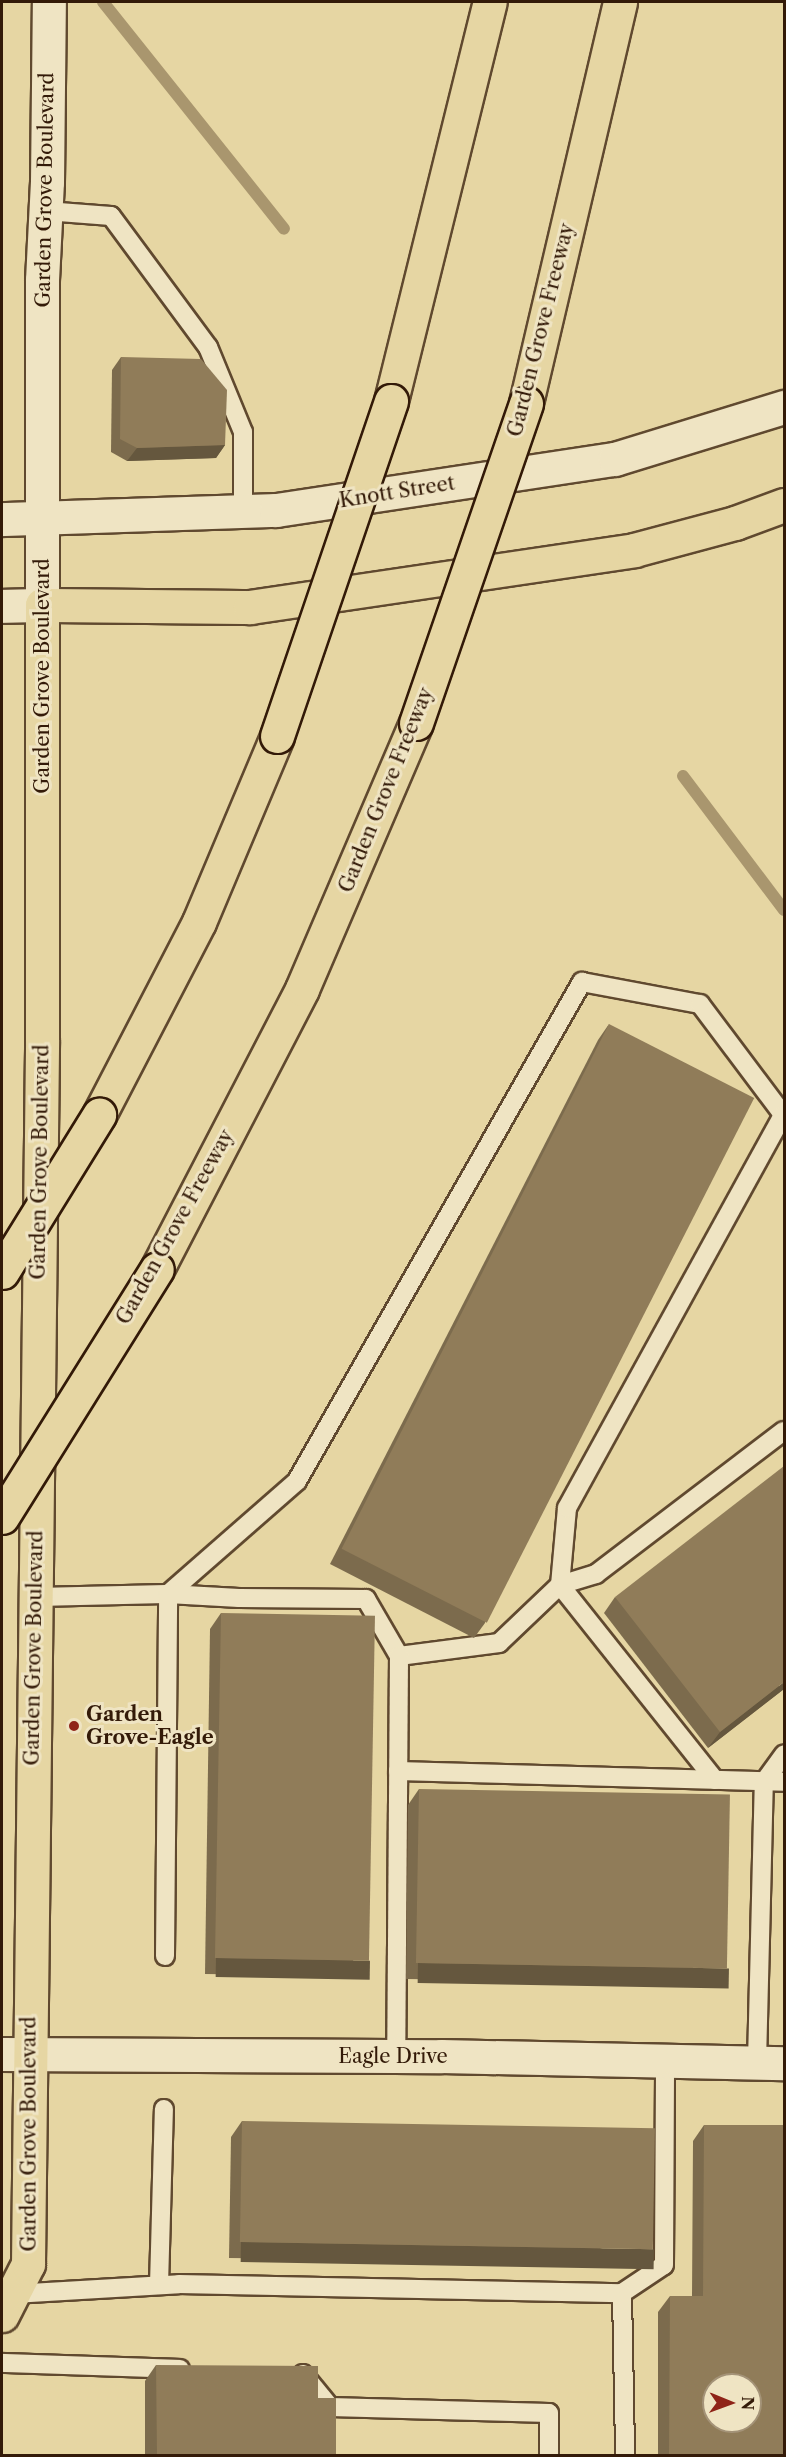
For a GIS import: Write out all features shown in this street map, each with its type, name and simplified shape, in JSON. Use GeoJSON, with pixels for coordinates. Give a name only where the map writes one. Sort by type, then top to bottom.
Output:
{"type":"FeatureCollection","features":[{"type":"Feature","properties":{"kind":"main road","name":"Garden Grove Boulevard"},"geometry":{"type":"LineString","coordinates":[[7,2305],[28,2264],[16,2054],[35,1597],[42,1040],[42,280],[46,211],[49,2]]}},
{"type":"Feature","properties":{"kind":"main road"},"geometry":{"type":"LineString","coordinates":[[2,1272],[99,1115],[199,922],[277,736],[391,401],[489,2]]}},
{"type":"Feature","properties":{"kind":"main road","name":"Garden Grove Freeway"},"geometry":{"type":"LineString","coordinates":[[2,1517],[156,1269],[302,989],[416,723],[526,403],[620,2]]}},
{"type":"Feature","properties":{"kind":"main road","name":"Knott Street"},"geometry":{"type":"LineString","coordinates":[[2,519],[276,510],[615,459],[784,407]]}},
{"type":"Feature","properties":{"kind":"main road"},"geometry":{"type":"LineString","coordinates":[[2,606],[250,607],[634,550],[735,523],[784,505]]}},
{"type":"Feature","properties":{"kind":"main road","name":"Eagle Drive"},"geometry":{"type":"LineString","coordinates":[[16,2054],[396,2056],[771,2062]]}},
{"type":"Feature","properties":{"kind":"lane"},"geometry":{"type":"LineString","coordinates":[[46,211],[111,216],[208,347],[243,432],[243,512]]}},
{"type":"Feature","properties":{"kind":"lane"},"geometry":{"type":"LineString","coordinates":[[165,1956],[168,1594],[297,1481],[582,982],[700,1004],[784,1116],[567,1508],[560,1585],[715,1780]]}},
{"type":"Feature","properties":{"kind":"lane"},"geometry":{"type":"LineString","coordinates":[[399,1656],[499,1642],[560,1585],[596,1574],[784,1431]]}},
{"type":"Feature","properties":{"kind":"lane"},"geometry":{"type":"LineString","coordinates":[[35,1597],[168,1594],[239,1598],[366,1599],[399,1656],[396,2056]]}},
{"type":"Feature","properties":{"kind":"lane"},"geometry":{"type":"LineString","coordinates":[[771,2062],[764,1782],[784,1755]]}},
{"type":"Feature","properties":{"kind":"lane"},"geometry":{"type":"LineString","coordinates":[[398,1771],[784,1782]]}},
{"type":"Feature","properties":{"kind":"lane"},"geometry":{"type":"LineString","coordinates":[[7,2305],[159,2285],[622,2293],[664,2265],[665,2061]]}},
{"type":"Feature","properties":{"kind":"lane"},"geometry":{"type":"LineString","coordinates":[[159,2285],[164,2109]]}},
{"type":"Feature","properties":{"kind":"lane"},"geometry":{"type":"LineString","coordinates":[[622,2293],[625,2456]]}},
{"type":"Feature","properties":{"kind":"lane"},"geometry":{"type":"LineString","coordinates":[[2,2363],[200,2370]]}},
{"type":"Feature","properties":{"kind":"lane"},"geometry":{"type":"LineString","coordinates":[[282,2373],[305,2374],[330,2407],[549,2413],[549,2456]]}},
{"type":"Feature","properties":{"kind":"building"},"geometry":{"type":"Polygon","coordinates":[[[121,357],[201,359],[227,390],[225,445],[137,448],[120,439],[121,357]]]}},
{"type":"Feature","properties":{"kind":"building"},"geometry":{"type":"Polygon","coordinates":[[[609,1024],[754,1098],[487,1623],[342,1549],[609,1024]]]}},
{"type":"Feature","properties":{"kind":"building"},"geometry":{"type":"Polygon","coordinates":[[[784,1466],[784,1682],[720,1732],[615,1597],[784,1466]]]}},
{"type":"Feature","properties":{"kind":"building"},"geometry":{"type":"Polygon","coordinates":[[[221,1613],[375,1616],[369,1961],[215,1958],[221,1613]]]}},
{"type":"Feature","properties":{"kind":"building"},"geometry":{"type":"Polygon","coordinates":[[[419,1789],[730,1794],[727,1968],[416,1963],[419,1789]]]}},
{"type":"Feature","properties":{"kind":"building"},"geometry":{"type":"Polygon","coordinates":[[[242,2121],[655,2128],[653,2249],[240,2242],[242,2121]]]}},
{"type":"Feature","properties":{"kind":"building"},"geometry":{"type":"Polygon","coordinates":[[[704,2125],[784,2125],[784,2456],[669,2456],[670,2296],[703,2296],[704,2125]]]}},
{"type":"Feature","properties":{"kind":"building"},"geometry":{"type":"Polygon","coordinates":[[[156,2365],[318,2366],[318,2398],[336,2398],[336,2456],[157,2456],[156,2365]]]}},
{"type":"Feature","properties":{"kind":"waterway"},"geometry":{"type":"LineString","coordinates":[[103,2],[284,229]]}},
{"type":"Feature","properties":{"kind":"waterway"},"geometry":{"type":"LineString","coordinates":[[683,776],[784,910]]}},
{"type":"Feature","properties":{"kind":"place","name":"Garden Grove-Eagle"},"geometry":{"type":"Point","coordinates":[74,1726]}}]}
